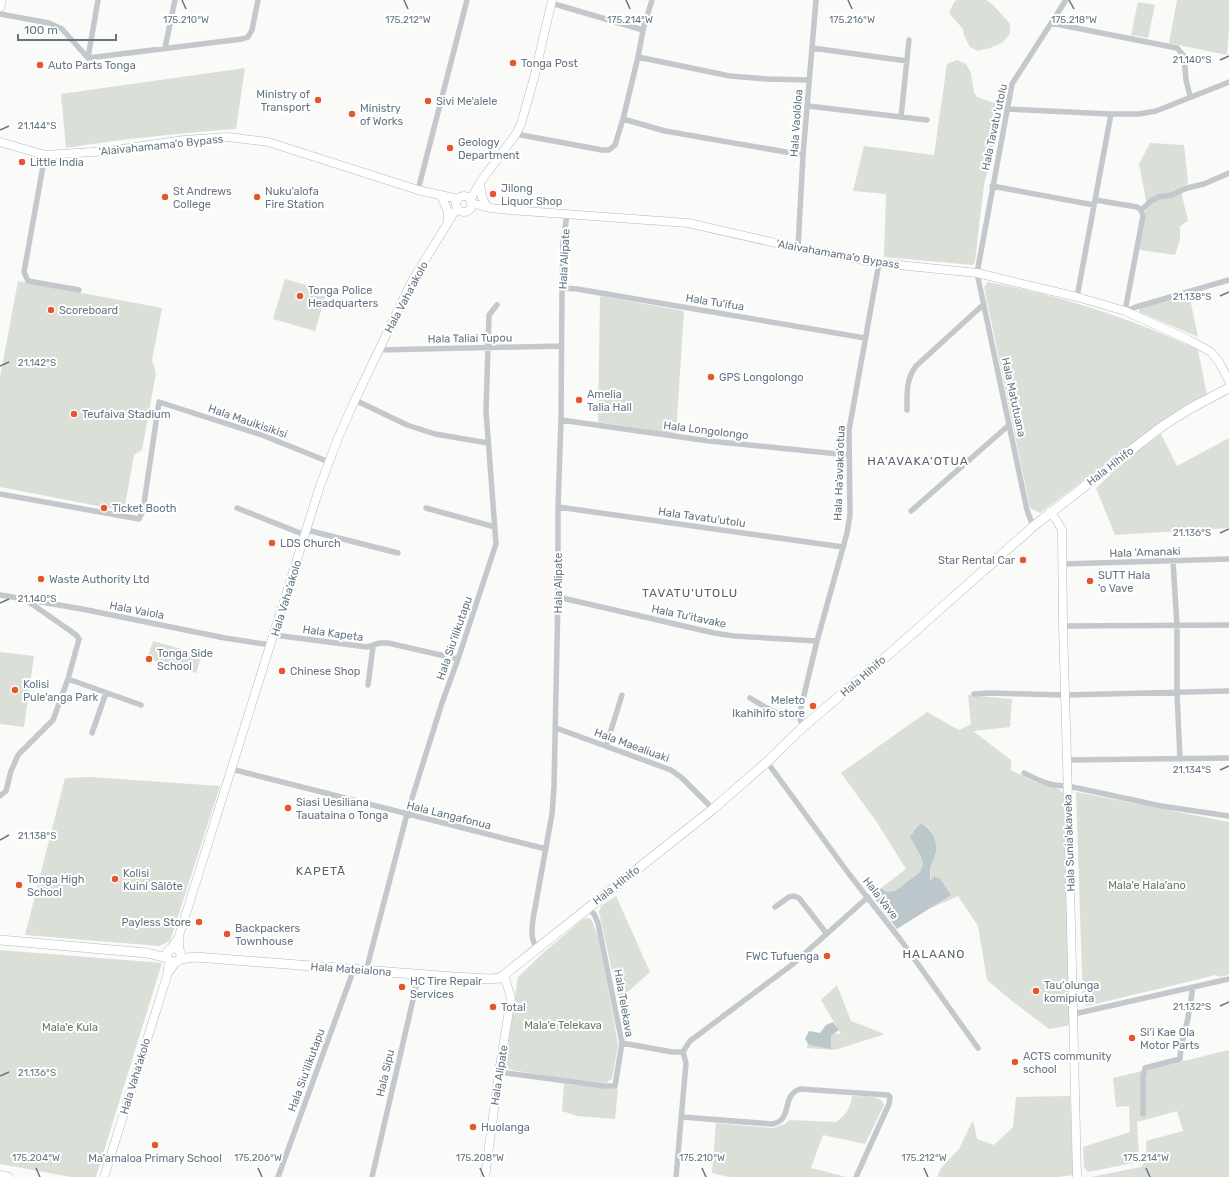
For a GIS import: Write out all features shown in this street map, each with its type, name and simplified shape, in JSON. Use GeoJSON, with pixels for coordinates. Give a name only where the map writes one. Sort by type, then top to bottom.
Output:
{"type":"FeatureCollection","features":[{"type":"Feature","properties":{"kind":"main road"},"geometry":{"type":"LineString","coordinates":[[0,7],[1,0]]}},
{"type":"Feature","properties":{"kind":"main road","name":"Hala Vaha'akolo"},"geometry":{"type":"LineString","coordinates":[[104,1177],[320,486],[329,462],[355,400],[412,282],[446,226],[481,182],[516,134],[521,124],[552,2]]}},
{"type":"Feature","properties":{"kind":"main road","name":"'Alaivahamama'o Bypass"},"geometry":{"type":"LineString","coordinates":[[0,142],[45,155],[101,152],[184,140],[228,137],[268,142],[464,204],[567,215],[688,223],[798,248],[879,263],[977,273],[1077,297],[1125,311],[1189,340],[1211,352],[1220,362],[1229,381]]}},
{"type":"Feature","properties":{"kind":"main road"},"geometry":{"type":"LineString","coordinates":[[481,182],[482,197],[488,207]]}},
{"type":"Feature","properties":{"kind":"main road"},"geometry":{"type":"LineString","coordinates":[[440,196],[448,212],[446,226]]}},
{"type":"Feature","properties":{"kind":"main road","name":"Hala Hihifo"},"geometry":{"type":"LineString","coordinates":[[504,975],[713,808],[767,762],[803,727],[895,649],[1050,512],[1161,427],[1191,408],[1229,388]]}},
{"type":"Feature","properties":{"kind":"main road","name":"Hala Sunia'akaveka"},"geometry":{"type":"LineString","coordinates":[[1050,512],[1062,530],[1063,626],[1066,695],[1077,1177]]}},
{"type":"Feature","properties":{"kind":"main road","name":"Hala Mateialona"},"geometry":{"type":"LineString","coordinates":[[0,940],[196,957],[490,979],[500,978],[504,975]]}},
{"type":"Feature","properties":{"kind":"main road","name":"Hala Alipate"},"geometry":{"type":"LineString","coordinates":[[484,1177],[499,1072],[512,998],[504,975]]}},
{"type":"Feature","properties":{"kind":"main road"},"geometry":{"type":"LineString","coordinates":[[0,1175],[9,1177]]}},
{"type":"Feature","properties":{"kind":"street"},"geometry":{"type":"LineString","coordinates":[[88,58],[98,0]]}},
{"type":"Feature","properties":{"kind":"street"},"geometry":{"type":"LineString","coordinates":[[165,48],[175,0]]}},
{"type":"Feature","properties":{"kind":"street"},"geometry":{"type":"LineString","coordinates":[[88,58],[242,40],[248,37],[252,30],[258,0]]}},
{"type":"Feature","properties":{"kind":"street"},"geometry":{"type":"LineString","coordinates":[[418,190],[467,0]]}},
{"type":"Feature","properties":{"kind":"street"},"geometry":{"type":"LineString","coordinates":[[516,134],[602,150],[609,150],[615,145],[623,119],[643,30],[652,0]]}},
{"type":"Feature","properties":{"kind":"street","name":"Hala Vaolōloa"},"geometry":{"type":"LineString","coordinates":[[798,248],[803,155],[816,0]]}},
{"type":"Feature","properties":{"kind":"street","name":"Hala Tavatu'utolu"},"geometry":{"type":"LineString","coordinates":[[977,273],[1012,84],[1066,0]]}},
{"type":"Feature","properties":{"kind":"street"},"geometry":{"type":"LineString","coordinates":[[552,2],[643,30]]}},
{"type":"Feature","properties":{"kind":"street"},"geometry":{"type":"LineString","coordinates":[[0,14],[49,23],[62,29],[88,58]]}},
{"type":"Feature","properties":{"kind":"street"},"geometry":{"type":"LineString","coordinates":[[1051,23],[1176,48],[1184,56],[1186,80],[1190,96]]}},
{"type":"Feature","properties":{"kind":"street"},"geometry":{"type":"LineString","coordinates":[[901,117],[909,40]]}},
{"type":"Feature","properties":{"kind":"street"},"geometry":{"type":"LineString","coordinates":[[812,48],[907,61]]}},
{"type":"Feature","properties":{"kind":"street"},"geometry":{"type":"LineString","coordinates":[[638,57],[730,76],[809,80]]}},
{"type":"Feature","properties":{"kind":"street"},"geometry":{"type":"LineString","coordinates":[[1007,109],[1139,114],[1156,110],[1229,82]]}},
{"type":"Feature","properties":{"kind":"street"},"geometry":{"type":"LineString","coordinates":[[808,106],[927,120]]}},
{"type":"Feature","properties":{"kind":"street"},"geometry":{"type":"LineString","coordinates":[[1077,297],[1111,114]]}},
{"type":"Feature","properties":{"kind":"street"},"geometry":{"type":"LineString","coordinates":[[623,119],[665,131],[803,155]]}},
{"type":"Feature","properties":{"kind":"street"},"geometry":{"type":"LineString","coordinates":[[45,155],[24,272],[28,281],[79,290]]}},
{"type":"Feature","properties":{"kind":"street"},"geometry":{"type":"LineString","coordinates":[[1141,210],[1159,196],[1172,195],[1187,188],[1204,184],[1229,173]]}},
{"type":"Feature","properties":{"kind":"street"},"geometry":{"type":"LineString","coordinates":[[992,186],[1095,203],[1137,208],[1141,210],[1143,216],[1125,311]]}},
{"type":"Feature","properties":{"kind":"street","name":"Hala Alipate"},"geometry":{"type":"LineString","coordinates":[[537,948],[533,944],[533,918],[552,814],[554,787],[563,242],[567,215]]}},
{"type":"Feature","properties":{"kind":"street","name":"Hala Ha'avaka'otua"},"geometry":{"type":"LineString","coordinates":[[803,727],[800,716],[817,642],[847,533],[850,515],[848,455],[849,430],[879,263]]}},
{"type":"Feature","properties":{"kind":"street","name":"Hala Matutuana"},"geometry":{"type":"LineString","coordinates":[[977,273],[1028,510],[1034,525]]}},
{"type":"Feature","properties":{"kind":"street"},"geometry":{"type":"LineString","coordinates":[[1125,311],[1229,280]]}},
{"type":"Feature","properties":{"kind":"street","name":"Hala Tu'ifua"},"geometry":{"type":"LineString","coordinates":[[562,288],[585,290],[865,338]]}},
{"type":"Feature","properties":{"kind":"street"},"geometry":{"type":"LineString","coordinates":[[907,410],[908,385],[911,373],[916,366],[984,304]]}},
{"type":"Feature","properties":{"kind":"street","name":"Hala Siu'ilikutapu"},"geometry":{"type":"LineString","coordinates":[[366,970],[407,814],[442,703],[496,544],[486,411],[489,315],[497,305]]}},
{"type":"Feature","properties":{"kind":"street","name":"Hala Taliai Tupou"},"geometry":{"type":"LineString","coordinates":[[379,350],[561,346]]}},
{"type":"Feature","properties":{"kind":"street"},"geometry":{"type":"LineString","coordinates":[[355,400],[407,425],[435,434],[488,443]]}},
{"type":"Feature","properties":{"kind":"street","name":"Hala Mauikisikisi"},"geometry":{"type":"LineString","coordinates":[[0,494],[139,519],[143,510],[159,402],[262,435],[329,462]]}},
{"type":"Feature","properties":{"kind":"street","name":"Hala Longolongo"},"geometry":{"type":"LineString","coordinates":[[561,420],[709,441],[848,455]]}},
{"type":"Feature","properties":{"kind":"street"},"geometry":{"type":"LineString","coordinates":[[911,511],[1009,425]]}},
{"type":"Feature","properties":{"kind":"street","name":"Hala Tavatu'utolu"},"geometry":{"type":"LineString","coordinates":[[558,507],[843,546]]}},
{"type":"Feature","properties":{"kind":"street"},"geometry":{"type":"LineString","coordinates":[[238,508],[306,533],[398,553]]}},
{"type":"Feature","properties":{"kind":"street"},"geometry":{"type":"LineString","coordinates":[[426,508],[495,527]]}},
{"type":"Feature","properties":{"kind":"street","name":"Hala 'Amanaki"},"geometry":{"type":"LineString","coordinates":[[1062,564],[1229,559]]}},
{"type":"Feature","properties":{"kind":"street"},"geometry":{"type":"LineString","coordinates":[[1173,561],[1177,626],[1177,693],[1180,759]]}},
{"type":"Feature","properties":{"kind":"street","name":"Hala Vaiola"},"geometry":{"type":"LineString","coordinates":[[0,595],[225,638],[271,645]]}},
{"type":"Feature","properties":{"kind":"street","name":"Hala Tu'itavake"},"geometry":{"type":"LineString","coordinates":[[558,597],[714,633],[734,636],[817,642]]}},
{"type":"Feature","properties":{"kind":"street"},"geometry":{"type":"LineString","coordinates":[[0,796],[6,791],[11,770],[18,755],[53,720],[68,679],[78,645],[78,636],[27,601]]}},
{"type":"Feature","properties":{"kind":"street"},"geometry":{"type":"LineString","coordinates":[[1063,626],[1229,625]]}},
{"type":"Feature","properties":{"kind":"street","name":"Hala Kapeta"},"geometry":{"type":"LineString","coordinates":[[274,635],[367,647],[380,643],[388,643],[458,658]]}},
{"type":"Feature","properties":{"kind":"street"},"geometry":{"type":"LineString","coordinates":[[368,685],[373,646]]}},
{"type":"Feature","properties":{"kind":"street"},"geometry":{"type":"LineString","coordinates":[[68,679],[141,705]]}},
{"type":"Feature","properties":{"kind":"street"},"geometry":{"type":"LineString","coordinates":[[974,694],[1066,695],[1229,691]]}},
{"type":"Feature","properties":{"kind":"street"},"geometry":{"type":"LineString","coordinates":[[92,733],[106,693]]}},
{"type":"Feature","properties":{"kind":"street"},"geometry":{"type":"LineString","coordinates":[[606,746],[622,695]]}},
{"type":"Feature","properties":{"kind":"street"},"geometry":{"type":"LineString","coordinates":[[750,698],[778,714],[792,718],[800,716]]}},
{"type":"Feature","properties":{"kind":"street","name":"Hala Maealiuaki"},"geometry":{"type":"LineString","coordinates":[[556,728],[671,770],[682,778],[713,808]]}},
{"type":"Feature","properties":{"kind":"street"},"geometry":{"type":"LineString","coordinates":[[1067,760],[1229,758]]}},
{"type":"Feature","properties":{"kind":"street","name":"Hala Vave"},"geometry":{"type":"LineString","coordinates":[[767,762],[978,1048]]}},
{"type":"Feature","properties":{"kind":"street","name":"Hala Langafonua"},"geometry":{"type":"LineString","coordinates":[[231,769],[546,849]]}},
{"type":"Feature","properties":{"kind":"street"},"geometry":{"type":"LineString","coordinates":[[1024,773],[1055,786],[1068,786],[1161,806],[1229,816]]}},
{"type":"Feature","properties":{"kind":"street"},"geometry":{"type":"LineString","coordinates":[[775,907],[789,897],[794,896],[799,898],[827,934]]}},
{"type":"Feature","properties":{"kind":"street"},"geometry":{"type":"LineString","coordinates":[[676,1177],[686,1062],[683,1052],[690,1041],[788,968],[868,897]]}},
{"type":"Feature","properties":{"kind":"street","name":"Hala Telekava"},"geometry":{"type":"LineString","coordinates":[[499,1072],[604,1086],[615,1086],[622,1042],[598,923],[594,914],[587,908]]}},
{"type":"Feature","properties":{"kind":"street","name":"Hala Siu'ilikutapu"},"geometry":{"type":"LineString","coordinates":[[278,1177],[354,969]]}},
{"type":"Feature","properties":{"kind":"street","name":"Hala Sipu"},"geometry":{"type":"LineString","coordinates":[[372,1177],[419,974]]}},
{"type":"Feature","properties":{"kind":"street"},"geometry":{"type":"LineString","coordinates":[[1074,1014],[1229,979]]}},
{"type":"Feature","properties":{"kind":"street"},"geometry":{"type":"LineString","coordinates":[[1143,1114],[1143,1078],[1145,1068],[1180,1059],[1193,987]]}},
{"type":"Feature","properties":{"kind":"street"},"geometry":{"type":"LineString","coordinates":[[622,1042],[672,1052],[683,1052]]}},
{"type":"Feature","properties":{"kind":"street"},"geometry":{"type":"LineString","coordinates":[[682,1117],[776,1123],[786,1114],[790,1095],[794,1091],[800,1089],[884,1094],[890,1097],[889,1104],[856,1177]]}},
{"type":"Feature","properties":{"kind":"green space"},"geometry":{"type":"Polygon","coordinates":[[[957,0],[986,0],[993,5],[1010,24],[1010,34],[1003,42],[990,48],[978,51],[970,47],[964,36],[963,29],[949,13],[954,2],[957,0]]]}},
{"type":"Feature","properties":{"kind":"green space"},"geometry":{"type":"Polygon","coordinates":[[[1177,0],[1229,0],[1227,55],[1169,43],[1177,0]]]}},
{"type":"Feature","properties":{"kind":"green space"},"geometry":{"type":"Polygon","coordinates":[[[1138,2],[1155,5],[1148,38],[1131,35],[1138,2]]]}},
{"type":"Feature","properties":{"kind":"green space"},"geometry":{"type":"Polygon","coordinates":[[[957,60],[966,64],[971,73],[974,93],[977,97],[1003,106],[984,185],[975,261],[973,265],[884,257],[886,194],[853,191],[864,146],[934,155],[947,64],[957,60]]]}},
{"type":"Feature","properties":{"kind":"green space"},"geometry":{"type":"Polygon","coordinates":[[[245,68],[236,129],[193,132],[66,148],[61,94],[245,68]]]}},
{"type":"Feature","properties":{"kind":"green space"},"geometry":{"type":"Polygon","coordinates":[[[1150,143],[1184,145],[1188,182],[1181,191],[1188,221],[1180,226],[1180,239],[1175,255],[1140,250],[1141,229],[1147,205],[1139,164],[1150,143]]]}},
{"type":"Feature","properties":{"kind":"green space"},"geometry":{"type":"Polygon","coordinates":[[[285,279],[327,291],[315,331],[273,319],[285,279]]]}},
{"type":"Feature","properties":{"kind":"green space","name":"Teufaiva Stadium"},"geometry":{"type":"Polygon","coordinates":[[[18,281],[162,308],[152,360],[156,373],[142,450],[134,455],[124,511],[0,487],[0,377],[18,281]]]}},
{"type":"Feature","properties":{"kind":"green space"},"geometry":{"type":"Polygon","coordinates":[[[988,282],[1042,294],[1096,309],[1173,338],[1198,350],[1207,395],[1184,406],[1158,424],[1040,513],[1030,508],[984,287],[988,282]]]}},
{"type":"Feature","properties":{"kind":"green space"},"geometry":{"type":"Polygon","coordinates":[[[1189,294],[1198,337],[1139,312],[1139,308],[1189,294]]]}},
{"type":"Feature","properties":{"kind":"green space"},"geometry":{"type":"Polygon","coordinates":[[[600,296],[684,311],[676,434],[598,422],[600,296]]]}},
{"type":"Feature","properties":{"kind":"green space"},"geometry":{"type":"Polygon","coordinates":[[[1161,434],[1177,466],[1229,438],[1229,528],[1115,535],[1096,488],[1126,460],[1161,434]]]}},
{"type":"Feature","properties":{"kind":"green space"},"geometry":{"type":"Polygon","coordinates":[[[153,641],[202,655],[196,673],[147,659],[153,641]]]}},
{"type":"Feature","properties":{"kind":"green space","name":"Kolisi Pule'anga Park"},"geometry":{"type":"Polygon","coordinates":[[[0,652],[34,656],[24,727],[0,724],[0,652]]]}},
{"type":"Feature","properties":{"kind":"green space"},"geometry":{"type":"Polygon","coordinates":[[[968,695],[1012,699],[1010,727],[973,731],[1011,760],[1011,770],[1035,782],[1059,789],[1063,793],[1071,1025],[1049,1029],[987,980],[978,926],[958,896],[929,909],[950,895],[936,876],[930,881],[931,864],[936,855],[935,841],[927,826],[914,832],[910,837],[920,855],[923,864],[920,872],[895,891],[887,892],[881,888],[906,869],[876,821],[841,773],[927,712],[959,730],[971,724],[968,695]]]}},
{"type":"Feature","properties":{"kind":"green space","name":"Kolisi Kuini Sālōte"},"geometry":{"type":"Polygon","coordinates":[[[90,777],[220,786],[170,941],[159,946],[25,935],[65,778],[90,777]]]}},
{"type":"Feature","properties":{"kind":"green space","name":"Mala'e Hala'ano"},"geometry":{"type":"Polygon","coordinates":[[[1076,792],[1229,822],[1229,975],[1219,977],[1216,975],[1087,1006],[1083,1002],[1076,792]]]}},
{"type":"Feature","properties":{"kind":"green space","name":"Mala'e Telekava"},"geometry":{"type":"Polygon","coordinates":[[[616,896],[650,972],[620,999],[618,998],[599,912],[601,906],[616,896]]]}},
{"type":"Feature","properties":{"kind":"green space","name":"Mala'e Telekava"},"geometry":{"type":"Polygon","coordinates":[[[583,919],[591,919],[599,940],[618,1045],[612,1079],[606,1083],[565,1079],[512,1070],[505,1067],[518,977],[542,954],[583,919]]]}},
{"type":"Feature","properties":{"kind":"green space","name":"Mala'e Kula"},"geometry":{"type":"Polygon","coordinates":[[[0,950],[162,963],[96,1177],[71,1177],[0,1164],[0,950]]]}},
{"type":"Feature","properties":{"kind":"green space"},"geometry":{"type":"Polygon","coordinates":[[[837,985],[851,1021],[885,1034],[835,1050],[807,1048],[810,1033],[841,1034],[821,1000],[837,985]]]}},
{"type":"Feature","properties":{"kind":"green space"},"geometry":{"type":"Polygon","coordinates":[[[1229,1050],[1229,1177],[1091,1177],[1141,1167],[1147,1160],[1146,1141],[1183,1131],[1177,1111],[1137,1122],[1139,1156],[1133,1163],[1088,1172],[1084,1167],[1083,1147],[1130,1132],[1129,1106],[1116,1107],[1113,1078],[1229,1050]]]}},
{"type":"Feature","properties":{"kind":"green space"},"geometry":{"type":"Polygon","coordinates":[[[564,1084],[618,1089],[615,1119],[577,1116],[562,1111],[564,1084]]]}},
{"type":"Feature","properties":{"kind":"green space"},"geometry":{"type":"Polygon","coordinates":[[[852,1096],[866,1096],[879,1099],[884,1105],[865,1144],[823,1135],[811,1168],[846,1177],[729,1177],[712,1173],[716,1123],[773,1128],[785,1124],[789,1120],[836,1122],[847,1111],[852,1096]]]}},
{"type":"Feature","properties":{"kind":"green space"},"geometry":{"type":"Polygon","coordinates":[[[1070,1096],[1073,1175],[1058,1177],[937,1177],[941,1168],[959,1149],[973,1120],[977,1139],[994,1145],[1013,1127],[1016,1097],[1070,1096]]]}},
{"type":"Feature","properties":{"kind":"shaded area"},"geometry":{"type":"Polygon","coordinates":[[[921,824],[932,833],[936,847],[935,857],[931,865],[930,881],[935,876],[940,879],[951,895],[897,929],[872,895],[881,888],[887,892],[895,891],[920,872],[923,864],[920,855],[910,837],[921,824]]]}},
{"type":"Feature","properties":{"kind":"shaded area"},"geometry":{"type":"Polygon","coordinates":[[[833,1022],[839,1030],[831,1036],[831,1049],[809,1045],[805,1039],[809,1031],[820,1033],[826,1025],[833,1022]]]}},
{"type":"Feature","properties":{"kind":"place","name":"Tonga Post"},"geometry":{"type":"Point","coordinates":[513,63]}},
{"type":"Feature","properties":{"kind":"place","name":"Auto Parts Tonga"},"geometry":{"type":"Point","coordinates":[40,65]}},
{"type":"Feature","properties":{"kind":"place","name":"Ministry of Transport"},"geometry":{"type":"Point","coordinates":[318,100]}},
{"type":"Feature","properties":{"kind":"place","name":"Sivi Me'alele"},"geometry":{"type":"Point","coordinates":[428,101]}},
{"type":"Feature","properties":{"kind":"place","name":"Ministry of Works"},"geometry":{"type":"Point","coordinates":[352,114]}},
{"type":"Feature","properties":{"kind":"place","name":"Geology Department"},"geometry":{"type":"Point","coordinates":[450,148]}},
{"type":"Feature","properties":{"kind":"place","name":"Little India"},"geometry":{"type":"Point","coordinates":[22,162]}},
{"type":"Feature","properties":{"kind":"place","name":"Jilong Liquor Shop"},"geometry":{"type":"Point","coordinates":[493,194]}},
{"type":"Feature","properties":{"kind":"place","name":"St Andrews College"},"geometry":{"type":"Point","coordinates":[165,197]}},
{"type":"Feature","properties":{"kind":"place","name":"Nuku'alofa Fire Station"},"geometry":{"type":"Point","coordinates":[257,197]}},
{"type":"Feature","properties":{"kind":"place","name":"Tonga Police Headquarters"},"geometry":{"type":"Point","coordinates":[300,296]}},
{"type":"Feature","properties":{"kind":"place","name":"Scoreboard"},"geometry":{"type":"Point","coordinates":[51,310]}},
{"type":"Feature","properties":{"kind":"place","name":"GPS Longolongo"},"geometry":{"type":"Point","coordinates":[711,377]}},
{"type":"Feature","properties":{"kind":"place","name":"Amelia Talia Hall"},"geometry":{"type":"Point","coordinates":[579,400]}},
{"type":"Feature","properties":{"kind":"place","name":"Teufaiva Stadium"},"geometry":{"type":"Point","coordinates":[74,414]}},
{"type":"Feature","properties":{"kind":"place","name":"Ticket Booth"},"geometry":{"type":"Point","coordinates":[104,508]}},
{"type":"Feature","properties":{"kind":"place","name":"LDS Church"},"geometry":{"type":"Point","coordinates":[272,543]}},
{"type":"Feature","properties":{"kind":"place","name":"Star Rental Car"},"geometry":{"type":"Point","coordinates":[1023,560]}},
{"type":"Feature","properties":{"kind":"place","name":"Waste Authority Ltd"},"geometry":{"type":"Point","coordinates":[41,579]}},
{"type":"Feature","properties":{"kind":"place","name":"SUTT Hala 'o Vave"},"geometry":{"type":"Point","coordinates":[1090,581]}},
{"type":"Feature","properties":{"kind":"place","name":"Tonga Side School"},"geometry":{"type":"Point","coordinates":[149,659]}},
{"type":"Feature","properties":{"kind":"place","name":"Chinese Shop"},"geometry":{"type":"Point","coordinates":[282,671]}},
{"type":"Feature","properties":{"kind":"place","name":"Kolisi Pule'anga Park"},"geometry":{"type":"Point","coordinates":[15,690]}},
{"type":"Feature","properties":{"kind":"place","name":"Meleto Ikahihifo store"},"geometry":{"type":"Point","coordinates":[813,706]}},
{"type":"Feature","properties":{"kind":"place","name":"Siasi Uesiliana Tauataina o Tonga"},"geometry":{"type":"Point","coordinates":[288,808]}},
{"type":"Feature","properties":{"kind":"place","name":"Kolisi Kuini Sālōte"},"geometry":{"type":"Point","coordinates":[115,879]}},
{"type":"Feature","properties":{"kind":"place","name":"Tonga High School"},"geometry":{"type":"Point","coordinates":[19,885]}},
{"type":"Feature","properties":{"kind":"place","name":"Payless Store"},"geometry":{"type":"Point","coordinates":[199,922]}},
{"type":"Feature","properties":{"kind":"place","name":"Backpackers Townhouse"},"geometry":{"type":"Point","coordinates":[227,934]}},
{"type":"Feature","properties":{"kind":"place","name":"FWC Tufuenga"},"geometry":{"type":"Point","coordinates":[827,956]}},
{"type":"Feature","properties":{"kind":"place","name":"HC Tire Repair Services"},"geometry":{"type":"Point","coordinates":[402,987]}},
{"type":"Feature","properties":{"kind":"place","name":"Tauʻolunga komipiuta"},"geometry":{"type":"Point","coordinates":[1036,991]}},
{"type":"Feature","properties":{"kind":"place","name":"Total"},"geometry":{"type":"Point","coordinates":[493,1007]}},
{"type":"Feature","properties":{"kind":"place","name":"Si'i Kae Ola Motor Parts"},"geometry":{"type":"Point","coordinates":[1132,1038]}},
{"type":"Feature","properties":{"kind":"place","name":"ACTS community school"},"geometry":{"type":"Point","coordinates":[1015,1062]}},
{"type":"Feature","properties":{"kind":"place","name":"Huolanga"},"geometry":{"type":"Point","coordinates":[473,1127]}},
{"type":"Feature","properties":{"kind":"place","name":"Ma'amaloa Primary School"},"geometry":{"type":"Point","coordinates":[155,1145]}},
{"type":"Feature","properties":{"kind":"district","name":"HA'AVAKA'OTUA"},"geometry":{"type":"Point","coordinates":[918,461]}},
{"type":"Feature","properties":{"kind":"district","name":"TAVATU'UTOLU"},"geometry":{"type":"Point","coordinates":[690,593]}},
{"type":"Feature","properties":{"kind":"district","name":"KAPETĀ"},"geometry":{"type":"Point","coordinates":[321,871]}},
{"type":"Feature","properties":{"kind":"district","name":"HALAANO"},"geometry":{"type":"Point","coordinates":[934,954]}}]}
